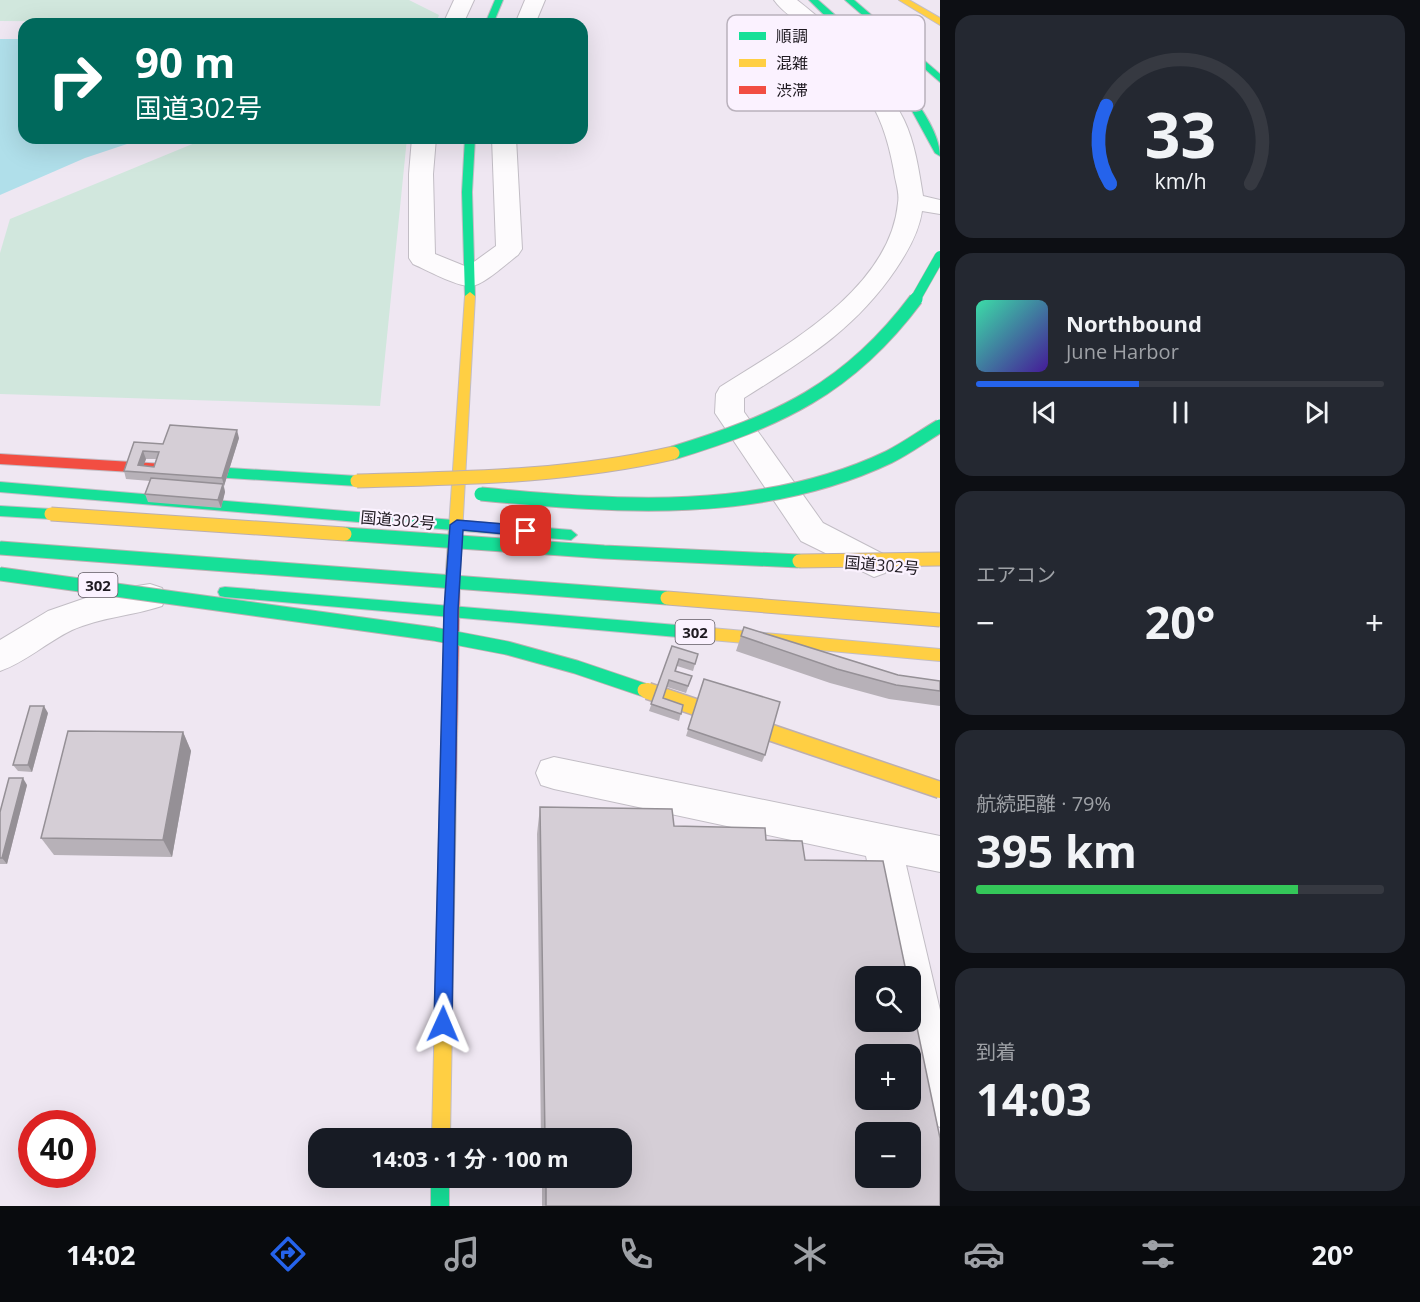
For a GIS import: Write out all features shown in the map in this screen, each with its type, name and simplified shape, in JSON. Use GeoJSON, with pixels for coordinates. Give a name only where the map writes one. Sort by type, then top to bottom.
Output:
{"type":"FeatureCollection","features":[{"type":"Feature","properties":{"kind":"main road"},"geometry":{"type":"LineString","coordinates":[[492,18],[499,0]]}},
{"type":"Feature","properties":{"kind":"main road"},"geometry":{"type":"LineString","coordinates":[[813,0],[831,15]]}},
{"type":"Feature","properties":{"kind":"main road"},"geometry":{"type":"LineString","coordinates":[[849,0],[866,15]]}},
{"type":"Feature","properties":{"kind":"main road"},"geometry":{"type":"LineString","coordinates":[[903,0],[940,22]]}},
{"type":"Feature","properties":{"kind":"main road"},"geometry":{"type":"LineString","coordinates":[[925,66],[940,79]]}},
{"type":"Feature","properties":{"kind":"main road"},"geometry":{"type":"LineString","coordinates":[[919,111],[940,153]]}},
{"type":"Feature","properties":{"kind":"main road"},"geometry":{"type":"LineString","coordinates":[[441,1128],[451,610],[470,278],[467,192],[470,144]]}},
{"type":"Feature","properties":{"kind":"main road"},"geometry":{"type":"LineString","coordinates":[[357,481],[481,477],[593,469],[653,459],[697,447],[761,424],[844,376],[879,348],[906,320],[928,286],[940,256]]}},
{"type":"Feature","properties":{"kind":"main road"},"geometry":{"type":"LineString","coordinates":[[0,459],[357,481],[569,502],[642,505],[705,503],[809,486],[857,470],[899,452],[940,426]]}},
{"type":"Feature","properties":{"kind":"main road","name":"国道302号"},"geometry":{"type":"LineString","coordinates":[[0,487],[457,525],[940,570]]}},
{"type":"Feature","properties":{"kind":"main road"},"geometry":{"type":"LineString","coordinates":[[0,510],[604,552],[782,561],[940,559]]}},
{"type":"Feature","properties":{"kind":"main road"},"geometry":{"type":"LineString","coordinates":[[0,548],[940,620]]}},
{"type":"Feature","properties":{"kind":"main road"},"geometry":{"type":"LineString","coordinates":[[0,574],[434,634],[507,648],[576,667],[940,790]]}},
{"type":"Feature","properties":{"kind":"main road","name":"302"},"geometry":{"type":"LineString","coordinates":[[0,580],[196,590],[451,610],[940,655]]}},
{"type":"Feature","properties":{"kind":"main road"},"geometry":{"type":"LineString","coordinates":[[440,1188],[440,1206]]}},
{"type":"Feature","properties":{"kind":"street"},"geometry":{"type":"LineString","coordinates":[[456,18],[464,0]]}},
{"type":"Feature","properties":{"kind":"street"},"geometry":{"type":"LineString","coordinates":[[528,18],[535,0]]}},
{"type":"Feature","properties":{"kind":"street"},"geometry":{"type":"LineString","coordinates":[[784,0],[804,15]]}},
{"type":"Feature","properties":{"kind":"street"},"geometry":{"type":"LineString","coordinates":[[874,564],[812,532],[730,413],[730,394],[808,344],[848,312],[881,273],[902,235],[911,201],[903,158],[887,111]]}},
{"type":"Feature","properties":{"kind":"street"},"geometry":{"type":"LineString","coordinates":[[424,144],[421,174],[422,258],[470,278],[509,249],[504,144]]}},
{"type":"Feature","properties":{"kind":"street"},"geometry":{"type":"LineString","coordinates":[[911,201],[940,207]]}},
{"type":"Feature","properties":{"kind":"street"},"geometry":{"type":"LineString","coordinates":[[0,476],[86,495]]}},
{"type":"Feature","properties":{"kind":"street"},"geometry":{"type":"LineString","coordinates":[[0,657],[60,621],[106,604],[196,590]]}},
{"type":"Feature","properties":{"kind":"street"},"geometry":{"type":"LineString","coordinates":[[554,773],[940,855]]}},
{"type":"Feature","properties":{"kind":"street"},"geometry":{"type":"LineString","coordinates":[[882,842],[940,1105]]}},
{"type":"Feature","properties":{"kind":"green space"},"geometry":{"type":"Polygon","coordinates":[[[0,0],[409,0],[439,15],[438,18],[18,18],[18,21],[0,21],[0,0]]]}},
{"type":"Feature","properties":{"kind":"green space"},"geometry":{"type":"Polygon","coordinates":[[[192,144],[406,144],[380,406],[0,394],[0,253],[10,219],[192,144]]]}},
{"type":"Feature","properties":{"kind":"water"},"geometry":{"type":"Polygon","coordinates":[[[0,39],[18,39],[18,144],[127,144],[85,158],[0,195],[0,39]]]}},
{"type":"Feature","properties":{"kind":"building"},"geometry":{"type":"Polygon","coordinates":[[[170,425],[237,430],[222,478],[124,471],[134,442],[163,444],[170,425]],[[143,451],[138,465],[154,467],[159,452],[143,451]]]}},
{"type":"Feature","properties":{"kind":"building"},"geometry":{"type":"Polygon","coordinates":[[[151,478],[223,484],[218,500],[145,494],[151,478]]]}},
{"type":"Feature","properties":{"kind":"building"},"geometry":{"type":"Polygon","coordinates":[[[744,627],[898,675],[940,681],[940,691],[896,685],[837,669],[741,636],[744,627]]]}},
{"type":"Feature","properties":{"kind":"building"},"geometry":{"type":"Polygon","coordinates":[[[672,646],[698,654],[695,664],[679,659],[675,671],[692,676],[688,686],[669,680],[663,698],[683,705],[681,714],[651,704],[672,646]]]}},
{"type":"Feature","properties":{"kind":"building"},"geometry":{"type":"Polygon","coordinates":[[[704,679],[780,702],[765,755],[688,729],[704,679]]]}},
{"type":"Feature","properties":{"kind":"building"},"geometry":{"type":"Polygon","coordinates":[[[30,706],[44,706],[28,765],[13,765],[30,706]]]}},
{"type":"Feature","properties":{"kind":"building"},"geometry":{"type":"Polygon","coordinates":[[[68,731],[183,732],[163,840],[41,838],[68,731]]]}},
{"type":"Feature","properties":{"kind":"building"},"geometry":{"type":"Polygon","coordinates":[[[9,778],[23,778],[2,858],[0,858],[0,812],[9,778]]]}},
{"type":"Feature","properties":{"kind":"building"},"geometry":{"type":"Polygon","coordinates":[[[540,807],[672,809],[674,826],[765,828],[766,840],[802,841],[805,860],[883,861],[905,966],[855,966],[855,1032],[918,1032],[920,1044],[855,1044],[855,1110],[921,1110],[921,1047],[940,1138],[940,1206],[546,1206],[546,1188],[632,1188],[632,1128],[545,1128],[540,807]]]}},
{"type":"Feature","properties":{"kind":"traffic: fast"},"geometry":{"type":"LineString","coordinates":[[492,18],[499,0]]}},
{"type":"Feature","properties":{"kind":"traffic: fast"},"geometry":{"type":"LineString","coordinates":[[813,0],[830,15]]}},
{"type":"Feature","properties":{"kind":"traffic: fast"},"geometry":{"type":"LineString","coordinates":[[849,0],[866,15]]}},
{"type":"Feature","properties":{"kind":"traffic: fast"},"geometry":{"type":"LineString","coordinates":[[925,66],[940,79]]}},
{"type":"Feature","properties":{"kind":"traffic: fast"},"geometry":{"type":"LineString","coordinates":[[916,111],[940,153]]}},
{"type":"Feature","properties":{"kind":"traffic: fast"},"geometry":{"type":"LineString","coordinates":[[470,144],[467,192],[470,296]]}},
{"type":"Feature","properties":{"kind":"traffic: fast"},"geometry":{"type":"LineString","coordinates":[[673,453],[756,425],[795,407],[831,385],[863,360],[893,330],[919,296],[940,256]]}},
{"type":"Feature","properties":{"kind":"traffic: fast"},"geometry":{"type":"LineString","coordinates":[[481,494],[636,504],[689,504],[741,499],[792,491],[841,477],[889,457],[940,426]]}},
{"type":"Feature","properties":{"kind":"traffic: fast"},"geometry":{"type":"LineString","coordinates":[[198,471],[357,481]]}},
{"type":"Feature","properties":{"kind":"traffic: fast"},"geometry":{"type":"LineString","coordinates":[[0,487],[571,535]]}},
{"type":"Feature","properties":{"kind":"traffic: fast"},"geometry":{"type":"LineString","coordinates":[[0,511],[51,514]]}},
{"type":"Feature","properties":{"kind":"traffic: fast"},"geometry":{"type":"LineString","coordinates":[[345,534],[604,552],[799,561]]}},
{"type":"Feature","properties":{"kind":"traffic: fast"},"geometry":{"type":"LineString","coordinates":[[0,548],[667,598]]}},
{"type":"Feature","properties":{"kind":"traffic: fast"},"geometry":{"type":"LineString","coordinates":[[0,574],[434,634],[507,648],[576,667],[644,690]]}},
{"type":"Feature","properties":{"kind":"traffic: fast"},"geometry":{"type":"LineString","coordinates":[[225,592],[700,633]]}},
{"type":"Feature","properties":{"kind":"traffic: fast"},"geometry":{"type":"LineString","coordinates":[[440,1188],[440,1206]]}},
{"type":"Feature","properties":{"kind":"traffic: slow"},"geometry":{"type":"LineString","coordinates":[[903,0],[940,22]]}},
{"type":"Feature","properties":{"kind":"traffic: slow"},"geometry":{"type":"LineString","coordinates":[[453,571],[470,296]]}},
{"type":"Feature","properties":{"kind":"traffic: slow"},"geometry":{"type":"LineString","coordinates":[[357,481],[556,473],[634,462],[673,453]]}},
{"type":"Feature","properties":{"kind":"traffic: slow"},"geometry":{"type":"LineString","coordinates":[[51,514],[345,534]]}},
{"type":"Feature","properties":{"kind":"traffic: slow"},"geometry":{"type":"LineString","coordinates":[[799,561],[940,559]]}},
{"type":"Feature","properties":{"kind":"traffic: slow"},"geometry":{"type":"LineString","coordinates":[[667,598],[940,620]]}},
{"type":"Feature","properties":{"kind":"traffic: slow"},"geometry":{"type":"LineString","coordinates":[[700,633],[940,655]]}},
{"type":"Feature","properties":{"kind":"traffic: slow"},"geometry":{"type":"LineString","coordinates":[[644,690],[940,790]]}},
{"type":"Feature","properties":{"kind":"traffic: slow"},"geometry":{"type":"LineString","coordinates":[[441,1128],[448,794]]}},
{"type":"Feature","properties":{"kind":"traffic: jam"},"geometry":{"type":"LineString","coordinates":[[0,459],[198,471]]}},
{"type":"Feature","properties":{"kind":"traffic: jam"},"geometry":{"type":"LineString","coordinates":[[448,794],[453,571]]}},
{"type":"Feature","properties":{"kind":"route"},"geometry":{"type":"LineString","coordinates":[[443,1024],[451,610],[457,525],[526,531]]}}]}
